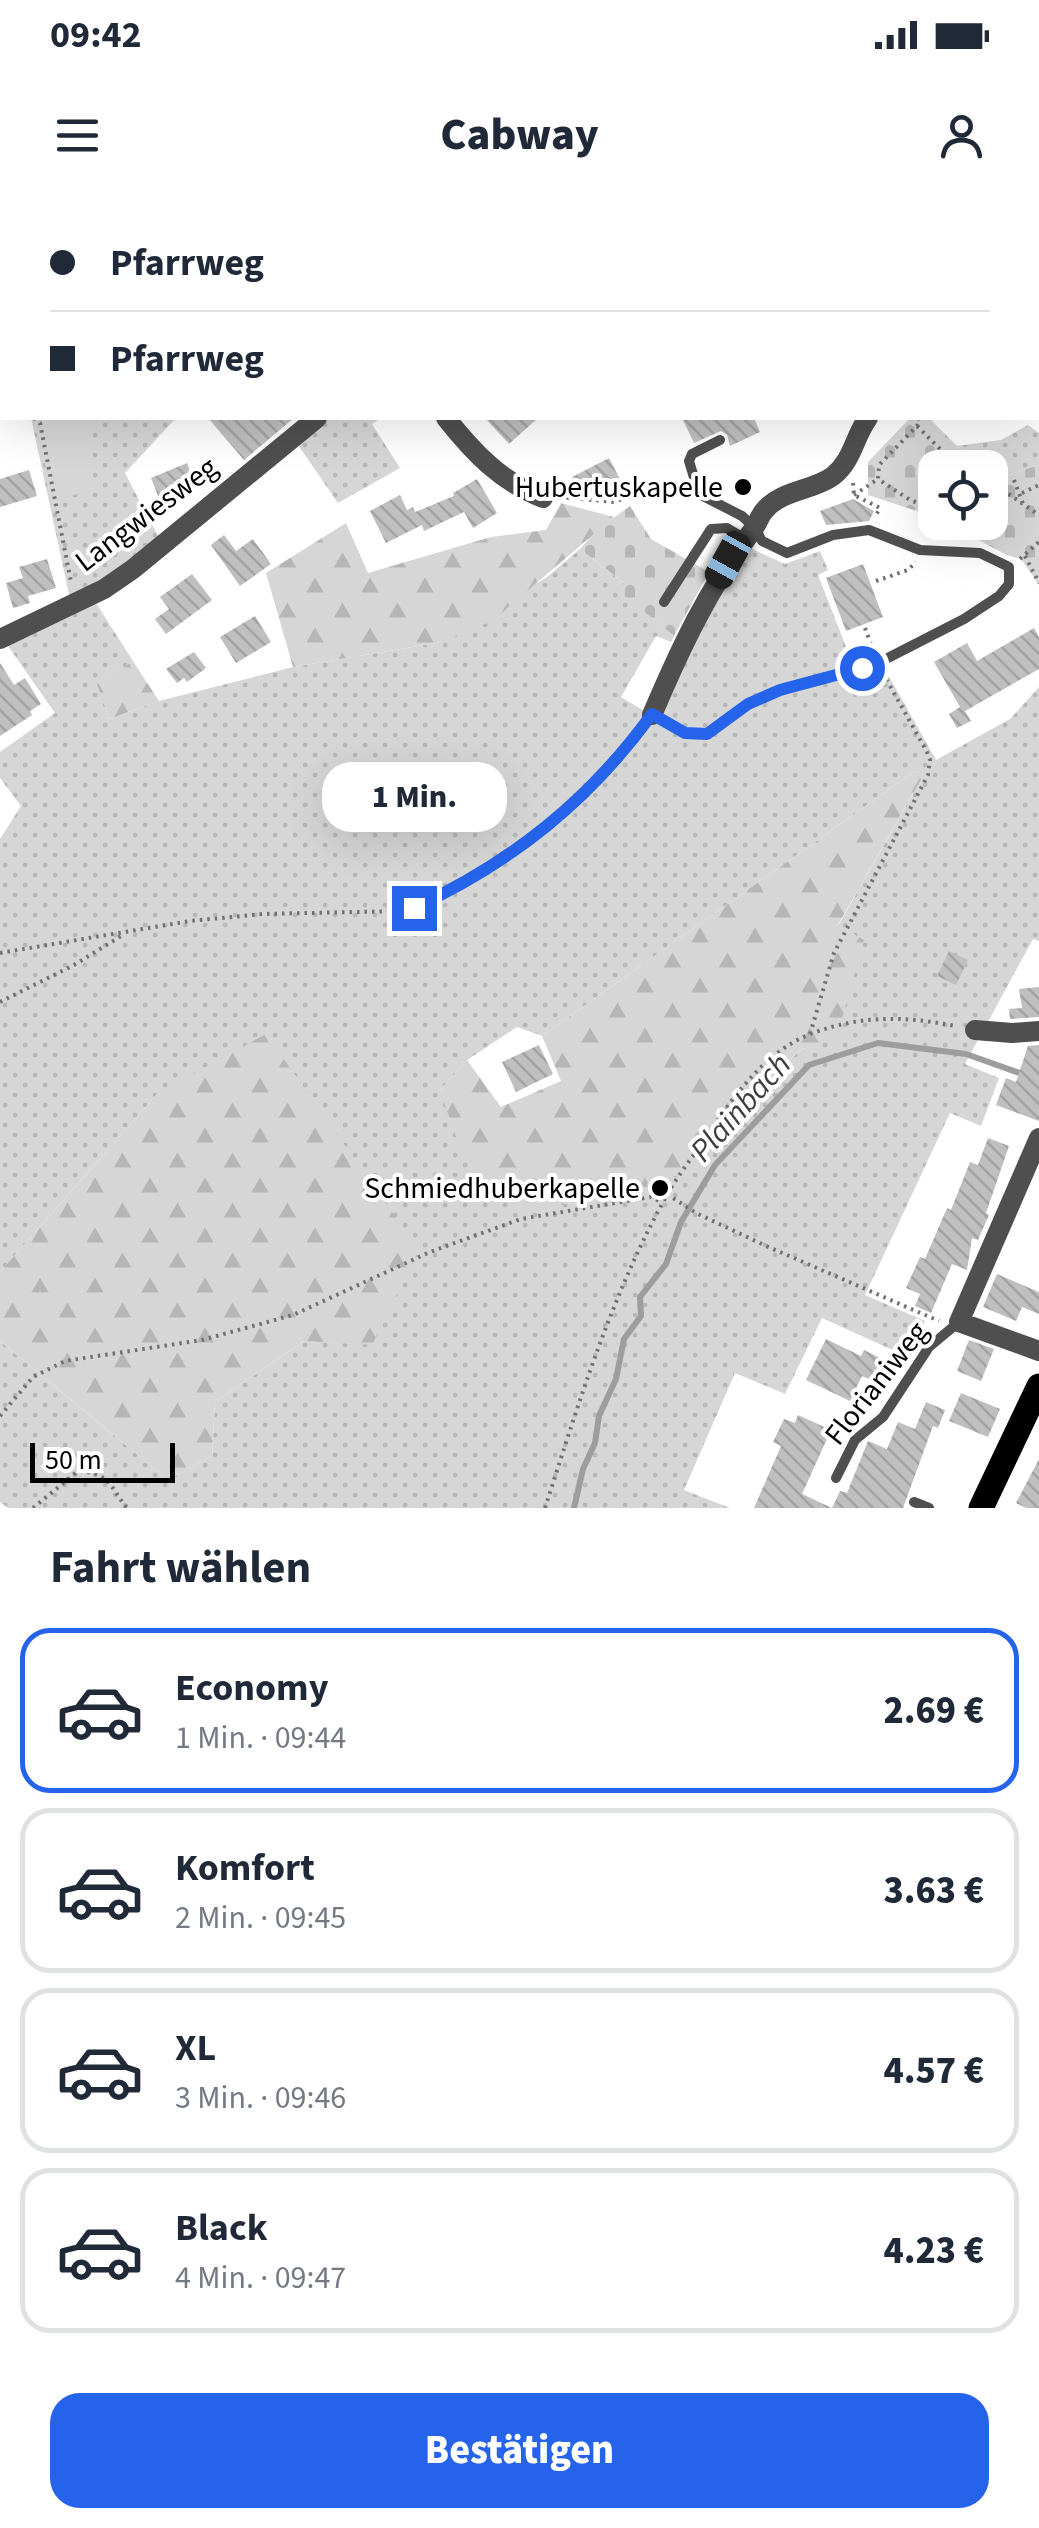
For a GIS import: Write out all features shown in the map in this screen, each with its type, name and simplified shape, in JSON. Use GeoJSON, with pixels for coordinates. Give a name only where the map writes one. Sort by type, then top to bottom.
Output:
{"type":"FeatureCollection","features":[{"type":"Feature","properties":{"kind":"main road"},"geometry":{"type":"LineString","coordinates":[[981,1508],[1039,1386]]}},
{"type":"Feature","properties":{"kind":"street","name":"Langwiesweg"},"geometry":{"type":"LineString","coordinates":[[0,639],[75,604],[133,569],[314,420]]}},
{"type":"Feature","properties":{"kind":"street"},"geometry":{"type":"LineString","coordinates":[[448,420],[502,476],[543,498]]}},
{"type":"Feature","properties":{"kind":"street"},"geometry":{"type":"LineString","coordinates":[[652,714],[686,634],[728,560],[765,509],[780,498],[828,480],[847,464],[867,420]]}},
{"type":"Feature","properties":{"kind":"street"},"geometry":{"type":"LineString","coordinates":[[975,1030],[1039,1031]]}},
{"type":"Feature","properties":{"kind":"street"},"geometry":{"type":"LineString","coordinates":[[1039,1138],[956,1324],[1039,1351]]}},
{"type":"Feature","properties":{"kind":"lane"},"geometry":{"type":"LineString","coordinates":[[720,440],[692,454],[689,461],[699,494],[742,516],[750,533]]}},
{"type":"Feature","properties":{"kind":"lane"},"geometry":{"type":"LineString","coordinates":[[414,908],[449,892],[531,840],[591,790],[624,754],[652,714],[685,733],[707,734],[748,704],[780,690],[878,663],[964,619],[999,596],[1009,584],[1010,567],[980,553],[920,550],[868,530],[833,535],[787,553],[750,533],[711,529],[664,602]]}},
{"type":"Feature","properties":{"kind":"lane","name":"Florianiweg"},"geometry":{"type":"LineString","coordinates":[[836,1478],[855,1440],[883,1417],[929,1347],[956,1324]]}},
{"type":"Feature","properties":{"kind":"lane"},"geometry":{"type":"LineString","coordinates":[[914,1502],[928,1508]]}},
{"type":"Feature","properties":{"kind":"path"},"geometry":{"type":"LineString","coordinates":[[36,420],[40,424],[75,604]]}},
{"type":"Feature","properties":{"kind":"path"},"geometry":{"type":"LineString","coordinates":[[854,495],[878,479],[880,465],[920,420]]}},
{"type":"Feature","properties":{"kind":"path"},"geometry":{"type":"LineString","coordinates":[[917,426],[941,450]]}},
{"type":"Feature","properties":{"kind":"path"},"geometry":{"type":"LineString","coordinates":[[851,471],[854,495]]}},
{"type":"Feature","properties":{"kind":"path"},"geometry":{"type":"LineString","coordinates":[[878,479],[918,503]]}},
{"type":"Feature","properties":{"kind":"path"},"geometry":{"type":"LineString","coordinates":[[1014,480],[1023,504]]}},
{"type":"Feature","properties":{"kind":"path"},"geometry":{"type":"LineString","coordinates":[[543,498],[615,502],[656,483],[699,494]]}},
{"type":"Feature","properties":{"kind":"path"},"geometry":{"type":"LineString","coordinates":[[1022,493],[1039,484]]}},
{"type":"Feature","properties":{"kind":"path"},"geometry":{"type":"LineString","coordinates":[[1008,494],[1039,516]]}},
{"type":"Feature","properties":{"kind":"path"},"geometry":{"type":"LineString","coordinates":[[854,495],[880,508]]}},
{"type":"Feature","properties":{"kind":"path"},"geometry":{"type":"LineString","coordinates":[[1010,567],[1039,542]]}},
{"type":"Feature","properties":{"kind":"path"},"geometry":{"type":"LineString","coordinates":[[876,582],[908,570],[917,561],[920,550]]}},
{"type":"Feature","properties":{"kind":"path"},"geometry":{"type":"LineString","coordinates":[[1025,556],[1039,583]]}},
{"type":"Feature","properties":{"kind":"path"},"geometry":{"type":"LineString","coordinates":[[810,1034],[834,953],[928,775],[927,752],[878,663],[865,628]]}},
{"type":"Feature","properties":{"kind":"path"},"geometry":{"type":"LineString","coordinates":[[0,953],[190,921],[263,914],[396,913],[414,908]]}},
{"type":"Feature","properties":{"kind":"path"},"geometry":{"type":"LineString","coordinates":[[0,1002],[125,934]]}},
{"type":"Feature","properties":{"kind":"path"},"geometry":{"type":"LineString","coordinates":[[545,1508],[596,1354],[663,1203],[732,1100],[768,1060],[810,1034],[866,1018],[913,1018],[975,1030]]}},
{"type":"Feature","properties":{"kind":"path"},"geometry":{"type":"LineString","coordinates":[[668,1194],[696,1213],[956,1324]]}},
{"type":"Feature","properties":{"kind":"path"},"geometry":{"type":"LineString","coordinates":[[0,1416],[33,1377],[65,1361],[202,1340],[293,1315],[430,1252],[522,1218],[650,1197],[663,1203]]}},
{"type":"Feature","properties":{"kind":"path"},"geometry":{"type":"LineString","coordinates":[[33,1508],[78,1471],[108,1478],[127,1508]]}},
{"type":"Feature","properties":{"kind":"green space"},"geometry":{"type":"Polygon","coordinates":[[[31,420],[174,420],[125,473],[160,540],[70,599],[31,420]]]}},
{"type":"Feature","properties":{"kind":"green space"},"geometry":{"type":"Polygon","coordinates":[[[35,420],[93,420],[91,490],[53,501],[35,420]]]}},
{"type":"Feature","properties":{"kind":"green space"},"geometry":{"type":"Polygon","coordinates":[[[324,420],[378,420],[372,424],[400,468],[338,503],[296,442],[324,420]]]}},
{"type":"Feature","properties":{"kind":"green space"},"geometry":{"type":"Polygon","coordinates":[[[908,420],[931,420],[961,450],[918,450],[918,511],[868,495],[868,462],[908,420]]]}},
{"type":"Feature","properties":{"kind":"green space"},"geometry":{"type":"Polygon","coordinates":[[[1028,425],[1039,433],[1039,465],[1008,475],[1008,450],[961,450],[957,446],[1001,440],[1028,425]]]}},
{"type":"Feature","properties":{"kind":"green space"},"geometry":{"type":"Polygon","coordinates":[[[1039,465],[1039,585],[1021,559],[978,540],[1008,540],[1008,475],[1039,465]]]}},
{"type":"Feature","properties":{"kind":"green space"},"geometry":{"type":"Polygon","coordinates":[[[561,503],[614,517],[492,621],[442,642],[293,667],[266,573],[346,523],[368,573],[491,537],[546,530],[561,503]]]}},
{"type":"Feature","properties":{"kind":"green space"},"geometry":{"type":"Polygon","coordinates":[[[630,506],[651,539],[709,572],[674,636],[620,592],[624,583],[580,549],[598,529],[630,506]]]}},
{"type":"Feature","properties":{"kind":"green space"},"geometry":{"type":"Polygon","coordinates":[[[750,548],[785,564],[820,551],[828,570],[818,575],[852,662],[877,655],[936,760],[1010,719],[1039,687],[1039,941],[1033,939],[965,1064],[999,1078],[981,1126],[950,1113],[865,1295],[925,1321],[908,1357],[822,1318],[785,1394],[735,1373],[684,1490],[730,1508],[8,1508],[0,1502],[0,1341],[168,1480],[212,1456],[215,1402],[304,1341],[372,1344],[157,1094],[0,1272],[0,839],[21,806],[0,778],[0,752],[55,713],[6,643],[94,600],[133,661],[98,684],[109,719],[159,701],[293,667],[442,642],[547,577],[580,549],[625,584],[621,592],[674,636],[671,642],[656,636],[621,697],[656,718],[732,567],[750,548]],[[915,771],[542,1036],[517,1027],[467,1060],[440,1090],[660,1179],[691,1172],[740,1104],[802,1049],[837,1036],[838,926],[923,774],[915,771]]]}},
{"type":"Feature","properties":{"kind":"green space"},"geometry":{"type":"Polygon","coordinates":[[[133,661],[159,701],[109,719],[97,684],[133,661]]]}},
{"type":"Feature","properties":{"kind":"green space"},"geometry":{"type":"Polygon","coordinates":[[[915,771],[924,774],[838,925],[864,940],[837,1037],[802,1049],[740,1104],[691,1173],[660,1179],[611,1197],[526,1210],[462,1155],[440,1090],[467,1060],[501,1107],[561,1081],[542,1036],[915,771]]]}},
{"type":"Feature","properties":{"kind":"green space"},"geometry":{"type":"Polygon","coordinates":[[[266,1034],[419,1250],[372,1345],[304,1341],[215,1402],[212,1456],[168,1480],[0,1341],[0,1272],[157,1094],[266,1034]]]}},
{"type":"Feature","properties":{"kind":"building"},"geometry":{"type":"Polygon","coordinates":[[[210,420],[292,420],[244,460],[210,420]]]}},
{"type":"Feature","properties":{"kind":"building"},"geometry":{"type":"Polygon","coordinates":[[[487,420],[536,420],[509,444],[487,420]]]}},
{"type":"Feature","properties":{"kind":"building"},"geometry":{"type":"Polygon","coordinates":[[[683,420],[755,420],[760,432],[730,446],[727,435],[721,431],[694,443],[683,420]]]}},
{"type":"Feature","properties":{"kind":"building"},"geometry":{"type":"Polygon","coordinates":[[[609,458],[623,485],[599,497],[596,490],[583,497],[572,477],[609,458]]]}},
{"type":"Feature","properties":{"kind":"building"},"geometry":{"type":"Polygon","coordinates":[[[187,463],[196,488],[161,503],[151,478],[187,463]]]}},
{"type":"Feature","properties":{"kind":"building"},"geometry":{"type":"Polygon","coordinates":[[[29,470],[37,496],[0,507],[0,479],[29,470]]]}},
{"type":"Feature","properties":{"kind":"building"},"geometry":{"type":"Polygon","coordinates":[[[477,479],[497,513],[473,528],[464,512],[424,531],[422,525],[386,543],[370,511],[400,495],[407,510],[413,507],[415,512],[454,496],[453,493],[477,479]]]}},
{"type":"Feature","properties":{"kind":"building"},"geometry":{"type":"Polygon","coordinates":[[[853,499],[874,511],[869,521],[826,525],[820,511],[853,499]]]}},
{"type":"Feature","properties":{"kind":"building"},"geometry":{"type":"Polygon","coordinates":[[[224,535],[236,551],[253,539],[271,564],[240,586],[211,545],[224,535]]]}},
{"type":"Feature","properties":{"kind":"building"},"geometry":{"type":"Polygon","coordinates":[[[47,559],[56,588],[28,596],[30,603],[13,608],[6,583],[23,578],[19,567],[47,559]]]}},
{"type":"Feature","properties":{"kind":"building"},"geometry":{"type":"Polygon","coordinates":[[[863,564],[883,617],[846,631],[826,578],[863,564]]]}},
{"type":"Feature","properties":{"kind":"building"},"geometry":{"type":"Polygon","coordinates":[[[192,574],[212,600],[166,634],[155,619],[169,609],[160,597],[192,574]]]}},
{"type":"Feature","properties":{"kind":"building"},"geometry":{"type":"Polygon","coordinates":[[[255,616],[271,642],[236,663],[220,637],[255,616]]]}},
{"type":"Feature","properties":{"kind":"building"},"geometry":{"type":"Polygon","coordinates":[[[1034,628],[1039,637],[1039,669],[965,711],[971,721],[957,728],[949,714],[960,707],[934,662],[967,643],[977,661],[1034,628]]]}},
{"type":"Feature","properties":{"kind":"building"},"geometry":{"type":"Polygon","coordinates":[[[194,652],[206,668],[187,682],[184,678],[177,683],[166,669],[194,652]]]}},
{"type":"Feature","properties":{"kind":"building"},"geometry":{"type":"Polygon","coordinates":[[[0,663],[14,685],[25,678],[41,704],[30,711],[32,715],[0,736],[0,663]]]}},
{"type":"Feature","properties":{"kind":"building"},"geometry":{"type":"Polygon","coordinates":[[[949,951],[968,960],[956,985],[937,976],[949,951]]]}},
{"type":"Feature","properties":{"kind":"building"},"geometry":{"type":"Polygon","coordinates":[[[1039,987],[1039,1017],[1010,1019],[1009,1009],[1022,1008],[1019,989],[1039,987]]]}},
{"type":"Feature","properties":{"kind":"building"},"geometry":{"type":"Polygon","coordinates":[[[539,1045],[553,1074],[516,1092],[502,1062],[539,1045]]]}},
{"type":"Feature","properties":{"kind":"building"},"geometry":{"type":"Polygon","coordinates":[[[1039,1045],[1039,1121],[996,1105],[1006,1078],[1016,1082],[1028,1046],[1039,1045]]]}},
{"type":"Feature","properties":{"kind":"building"},"geometry":{"type":"Polygon","coordinates":[[[988,1138],[1009,1146],[986,1213],[989,1215],[978,1240],[972,1238],[967,1270],[952,1264],[931,1313],[915,1306],[920,1294],[906,1288],[920,1257],[925,1259],[947,1208],[951,1210],[970,1162],[978,1165],[988,1138]]]}},
{"type":"Feature","properties":{"kind":"building"},"geometry":{"type":"Polygon","coordinates":[[[997,1274],[1039,1292],[1039,1314],[1022,1307],[1016,1321],[983,1307],[997,1274]]]}},
{"type":"Feature","properties":{"kind":"building"},"geometry":{"type":"Polygon","coordinates":[[[826,1339],[861,1356],[864,1350],[892,1364],[882,1385],[862,1376],[850,1401],[806,1380],[826,1339]]]}},
{"type":"Feature","properties":{"kind":"building"},"geometry":{"type":"Polygon","coordinates":[[[969,1340],[994,1349],[981,1381],[957,1371],[969,1340]]]}},
{"type":"Feature","properties":{"kind":"building"},"geometry":{"type":"Polygon","coordinates":[[[961,1393],[1000,1409],[988,1437],[949,1421],[961,1393]]]}},
{"type":"Feature","properties":{"kind":"building"},"geometry":{"type":"Polygon","coordinates":[[[926,1402],[945,1410],[938,1428],[933,1426],[903,1508],[832,1508],[840,1491],[847,1493],[868,1441],[887,1449],[898,1422],[915,1429],[926,1402]]]}},
{"type":"Feature","properties":{"kind":"building"},"geometry":{"type":"Polygon","coordinates":[[[798,1415],[831,1430],[802,1494],[832,1508],[754,1508],[781,1446],[773,1442],[784,1419],[795,1423],[798,1415]]]}},
{"type":"Feature","properties":{"kind":"building"},"geometry":{"type":"Polygon","coordinates":[[[1039,1459],[1039,1508],[1026,1508],[1016,1503],[1039,1459]]]}},
{"type":"Feature","properties":{"kind":"waterway","name":"Plainbach"},"geometry":{"type":"LineString","coordinates":[[574,1508],[583,1469],[595,1443],[599,1416],[616,1379],[624,1339],[641,1316],[640,1297],[666,1264],[681,1222],[715,1165],[809,1065],[878,1043],[966,1054],[1039,1080]]}},
{"type":"Feature","properties":{"kind":"place","name":"Hubertuskapelle"},"geometry":{"type":"Point","coordinates":[743,487]}},
{"type":"Feature","properties":{"kind":"place","name":"Schmiedhuberkapelle"},"geometry":{"type":"Point","coordinates":[660,1188]}},
{"type":"Feature","properties":{"kind":"route"},"geometry":{"type":"LineString","coordinates":[[414,908],[449,892],[531,840],[591,790],[624,754],[652,714],[685,733],[707,734],[748,704],[780,690],[862,668]]}}]}
